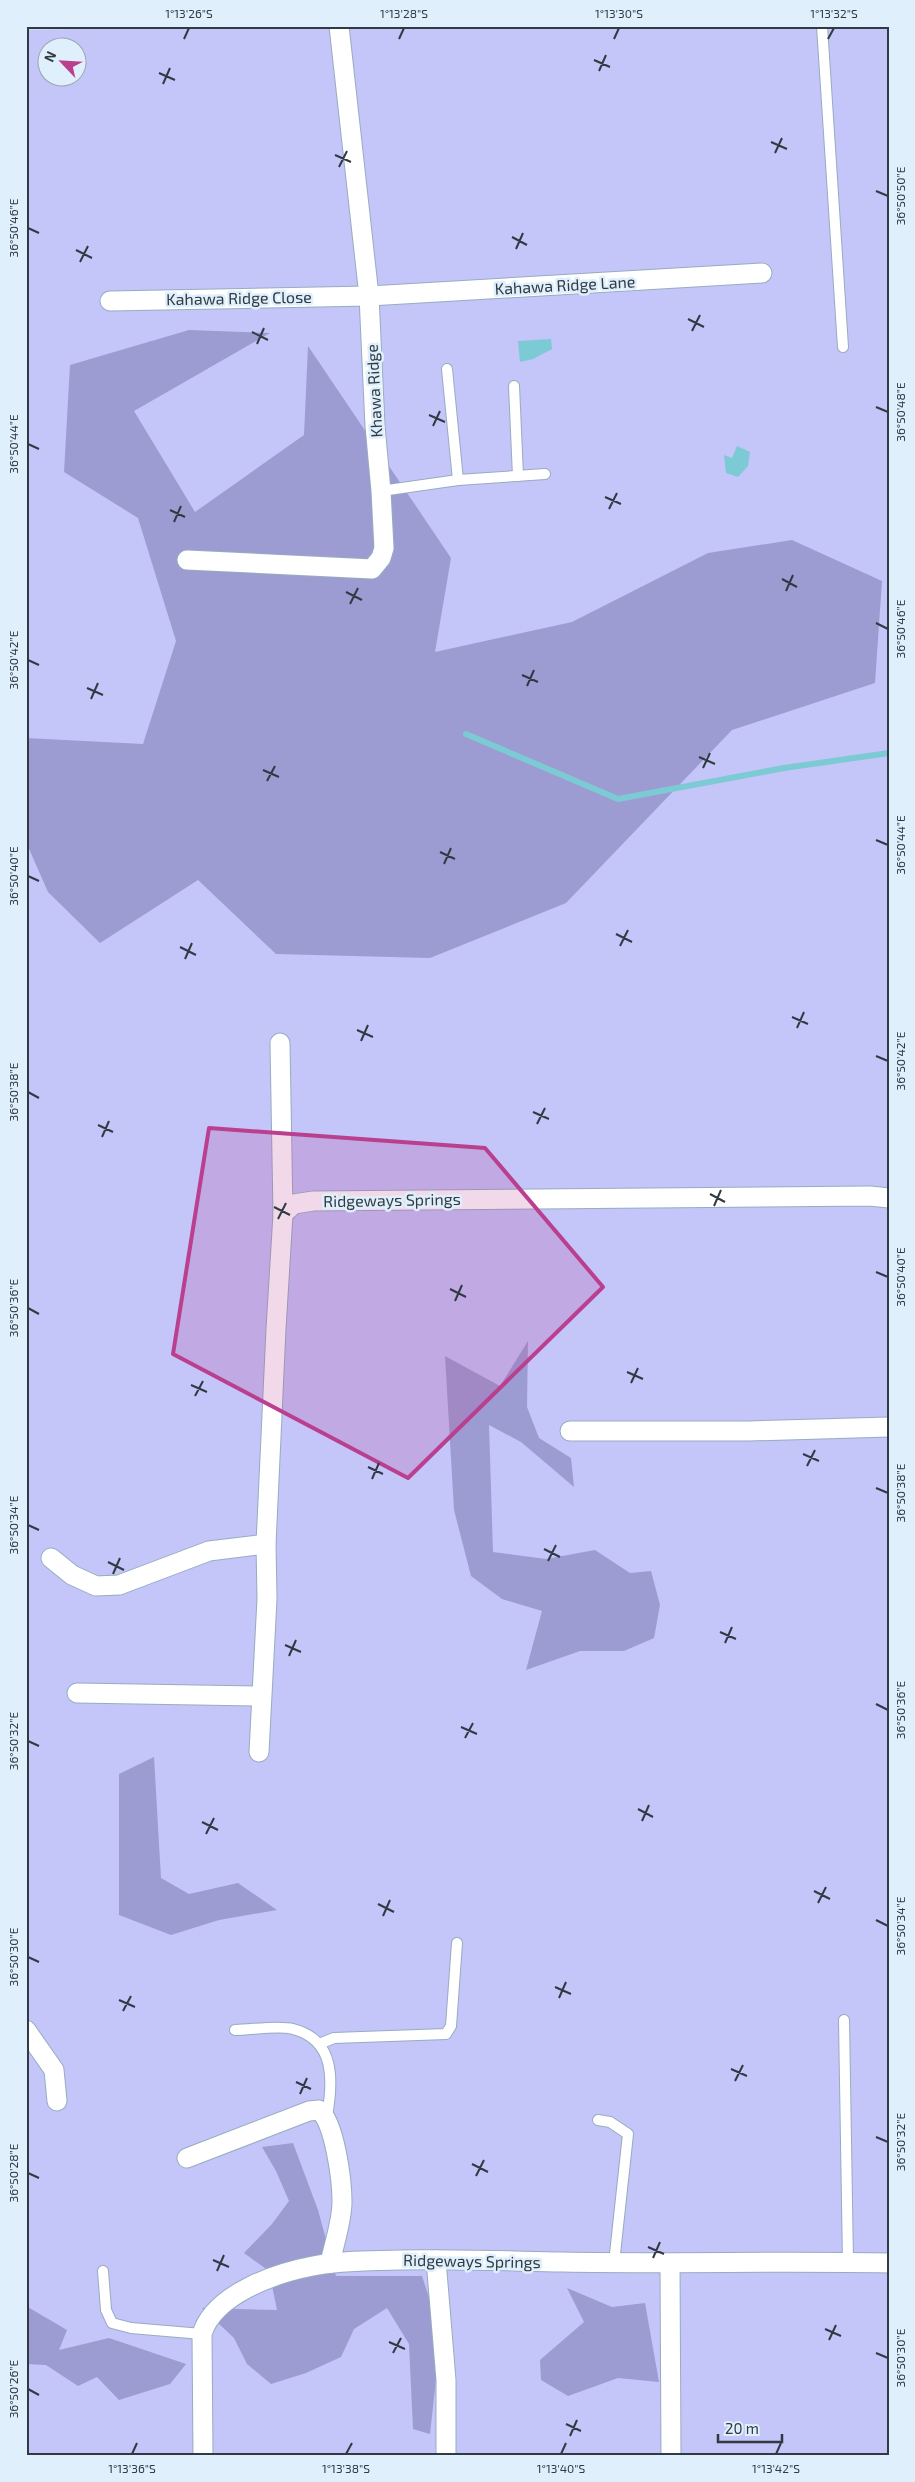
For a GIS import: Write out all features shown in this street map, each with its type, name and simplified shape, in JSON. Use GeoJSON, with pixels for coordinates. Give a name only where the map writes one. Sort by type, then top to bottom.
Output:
{"type":"FeatureCollection","features":[{"type":"Feature","properties":{"kind":"street","name":"Khawa Ridge"},"geometry":{"type":"LineString","coordinates":[[187,560],[372,569],[381,558],[384,548],[381,492],[374,426],[369,296],[339,26]]}},
{"type":"Feature","properties":{"kind":"street","name":"Kahawa Ridge Lane"},"geometry":{"type":"LineString","coordinates":[[369,296],[762,273]]}},
{"type":"Feature","properties":{"kind":"street","name":"Kahawa Ridge Close"},"geometry":{"type":"LineString","coordinates":[[110,301],[369,296]]}},
{"type":"Feature","properties":{"kind":"street"},"geometry":{"type":"LineString","coordinates":[[259,1752],[267,1599],[266,1544],[283,1214],[280,1043]]}},
{"type":"Feature","properties":{"kind":"street","name":"Ridgeways Springs"},"geometry":{"type":"LineString","coordinates":[[283,1214],[294,1204],[313,1201],[870,1196],[889,1198]]}},
{"type":"Feature","properties":{"kind":"street"},"geometry":{"type":"LineString","coordinates":[[570,1432],[749,1431],[889,1427]]}},
{"type":"Feature","properties":{"kind":"street"},"geometry":{"type":"LineString","coordinates":[[51,1558],[72,1575],[96,1586],[119,1585],[209,1551],[266,1544]]}},
{"type":"Feature","properties":{"kind":"street"},"geometry":{"type":"LineString","coordinates":[[77,1693],[261,1696]]}},
{"type":"Feature","properties":{"kind":"street"},"geometry":{"type":"LineString","coordinates":[[26,2030],[54,2070],[56,2101]]}},
{"type":"Feature","properties":{"kind":"street"},"geometry":{"type":"LineString","coordinates":[[188,2158],[310,2110],[319,2110],[326,2116],[332,2130],[342,2203],[330,2263]]}},
{"type":"Feature","properties":{"kind":"street"},"geometry":{"type":"LineString","coordinates":[[436,2260],[446,2380],[446,2456]]}},
{"type":"Feature","properties":{"kind":"street","name":"Ridgeways Springs"},"geometry":{"type":"LineString","coordinates":[[203,2456],[202,2334],[205,2326],[213,2313],[227,2299],[286,2273],[330,2263],[436,2260],[670,2264],[848,2262],[889,2264]]}},
{"type":"Feature","properties":{"kind":"street"},"geometry":{"type":"LineString","coordinates":[[670,2264],[671,2456]]}},
{"type":"Feature","properties":{"kind":"lane"},"geometry":{"type":"LineString","coordinates":[[822,26],[843,347]]}},
{"type":"Feature","properties":{"kind":"lane"},"geometry":{"type":"LineString","coordinates":[[447,369],[458,480]]}},
{"type":"Feature","properties":{"kind":"lane"},"geometry":{"type":"LineString","coordinates":[[514,386],[518,476]]}},
{"type":"Feature","properties":{"kind":"lane"},"geometry":{"type":"LineString","coordinates":[[381,492],[458,480],[545,474]]}},
{"type":"Feature","properties":{"kind":"lane"},"geometry":{"type":"LineString","coordinates":[[319,2044],[334,2038],[446,2034],[451,2026],[457,1942]]}},
{"type":"Feature","properties":{"kind":"lane"},"geometry":{"type":"LineString","coordinates":[[844,2020],[848,2262]]}},
{"type":"Feature","properties":{"kind":"lane"},"geometry":{"type":"LineString","coordinates":[[235,2030],[293,2029],[319,2044],[330,2064],[332,2090],[326,2116]]}},
{"type":"Feature","properties":{"kind":"lane"},"geometry":{"type":"LineString","coordinates":[[598,2120],[610,2122],[628,2134],[614,2263]]}},
{"type":"Feature","properties":{"kind":"lane"},"geometry":{"type":"LineString","coordinates":[[104,2271],[106,2310],[112,2322],[131,2328],[202,2334]]}},
{"type":"Feature","properties":{"kind":"highlighted area"},"geometry":{"type":"Polygon","coordinates":[[[209,1128],[485,1148],[603,1287],[408,1478],[173,1354],[209,1128]]]}},
{"type":"Feature","properties":{"kind":"shaded area"},"geometry":{"type":"Polygon","coordinates":[[[236,26],[889,26],[889,2456],[26,2456],[26,30],[236,26]]]}},
{"type":"Feature","properties":{"kind":"shaded area"},"geometry":{"type":"Polygon","coordinates":[[[189,330],[270,333],[134,411],[195,512],[304,435],[308,346],[451,558],[435,652],[572,622],[708,553],[792,540],[882,581],[875,683],[732,730],[566,903],[430,958],[276,954],[198,880],[100,943],[48,892],[26,842],[26,738],[143,744],[176,641],[138,518],[64,472],[70,365],[189,330]]]}},
{"type":"Feature","properties":{"kind":"shaded area"},"geometry":{"type":"Polygon","coordinates":[[[551,339],[552,349],[533,359],[520,362],[518,341],[551,339]]]}},
{"type":"Feature","properties":{"kind":"shaded area"},"geometry":{"type":"Polygon","coordinates":[[[737,446],[750,452],[748,466],[738,477],[726,473],[724,455],[732,458],[737,446]]]}},
{"type":"Feature","properties":{"kind":"shaded area"},"geometry":{"type":"Polygon","coordinates":[[[528,1341],[527,1407],[539,1438],[571,1458],[574,1487],[521,1442],[489,1425],[493,1552],[546,1559],[595,1550],[630,1573],[651,1571],[660,1605],[654,1638],[624,1651],[580,1651],[526,1670],[542,1611],[502,1599],[471,1576],[454,1510],[445,1356],[500,1386],[528,1341]]]}},
{"type":"Feature","properties":{"kind":"shaded area"},"geometry":{"type":"Polygon","coordinates":[[[154,1757],[161,1878],[189,1894],[238,1883],[277,1910],[219,1920],[171,1935],[119,1915],[119,1774],[154,1757]]]}},
{"type":"Feature","properties":{"kind":"shaded area"},"geometry":{"type":"Polygon","coordinates":[[[293,2143],[318,2210],[336,2276],[422,2276],[441,2334],[430,2434],[413,2429],[409,2344],[387,2308],[354,2329],[341,2357],[306,2373],[271,2384],[247,2364],[234,2338],[202,2308],[277,2310],[269,2271],[244,2253],[272,2224],[289,2201],[276,2171],[262,2147],[293,2143]]]}},
{"type":"Feature","properties":{"kind":"shaded area"},"geometry":{"type":"Polygon","coordinates":[[[567,2288],[612,2307],[645,2303],[659,2382],[618,2378],[568,2396],[541,2380],[540,2360],[584,2322],[567,2288]]]}},
{"type":"Feature","properties":{"kind":"shaded area"},"geometry":{"type":"Polygon","coordinates":[[[26,2306],[67,2330],[59,2350],[109,2338],[186,2364],[170,2384],[119,2400],[97,2377],[78,2386],[46,2365],[26,2364],[26,2306]]]}},
{"type":"Feature","properties":{"kind":"waterway"},"geometry":{"type":"LineString","coordinates":[[466,734],[618,799],[784,768],[889,753]]}}]}
